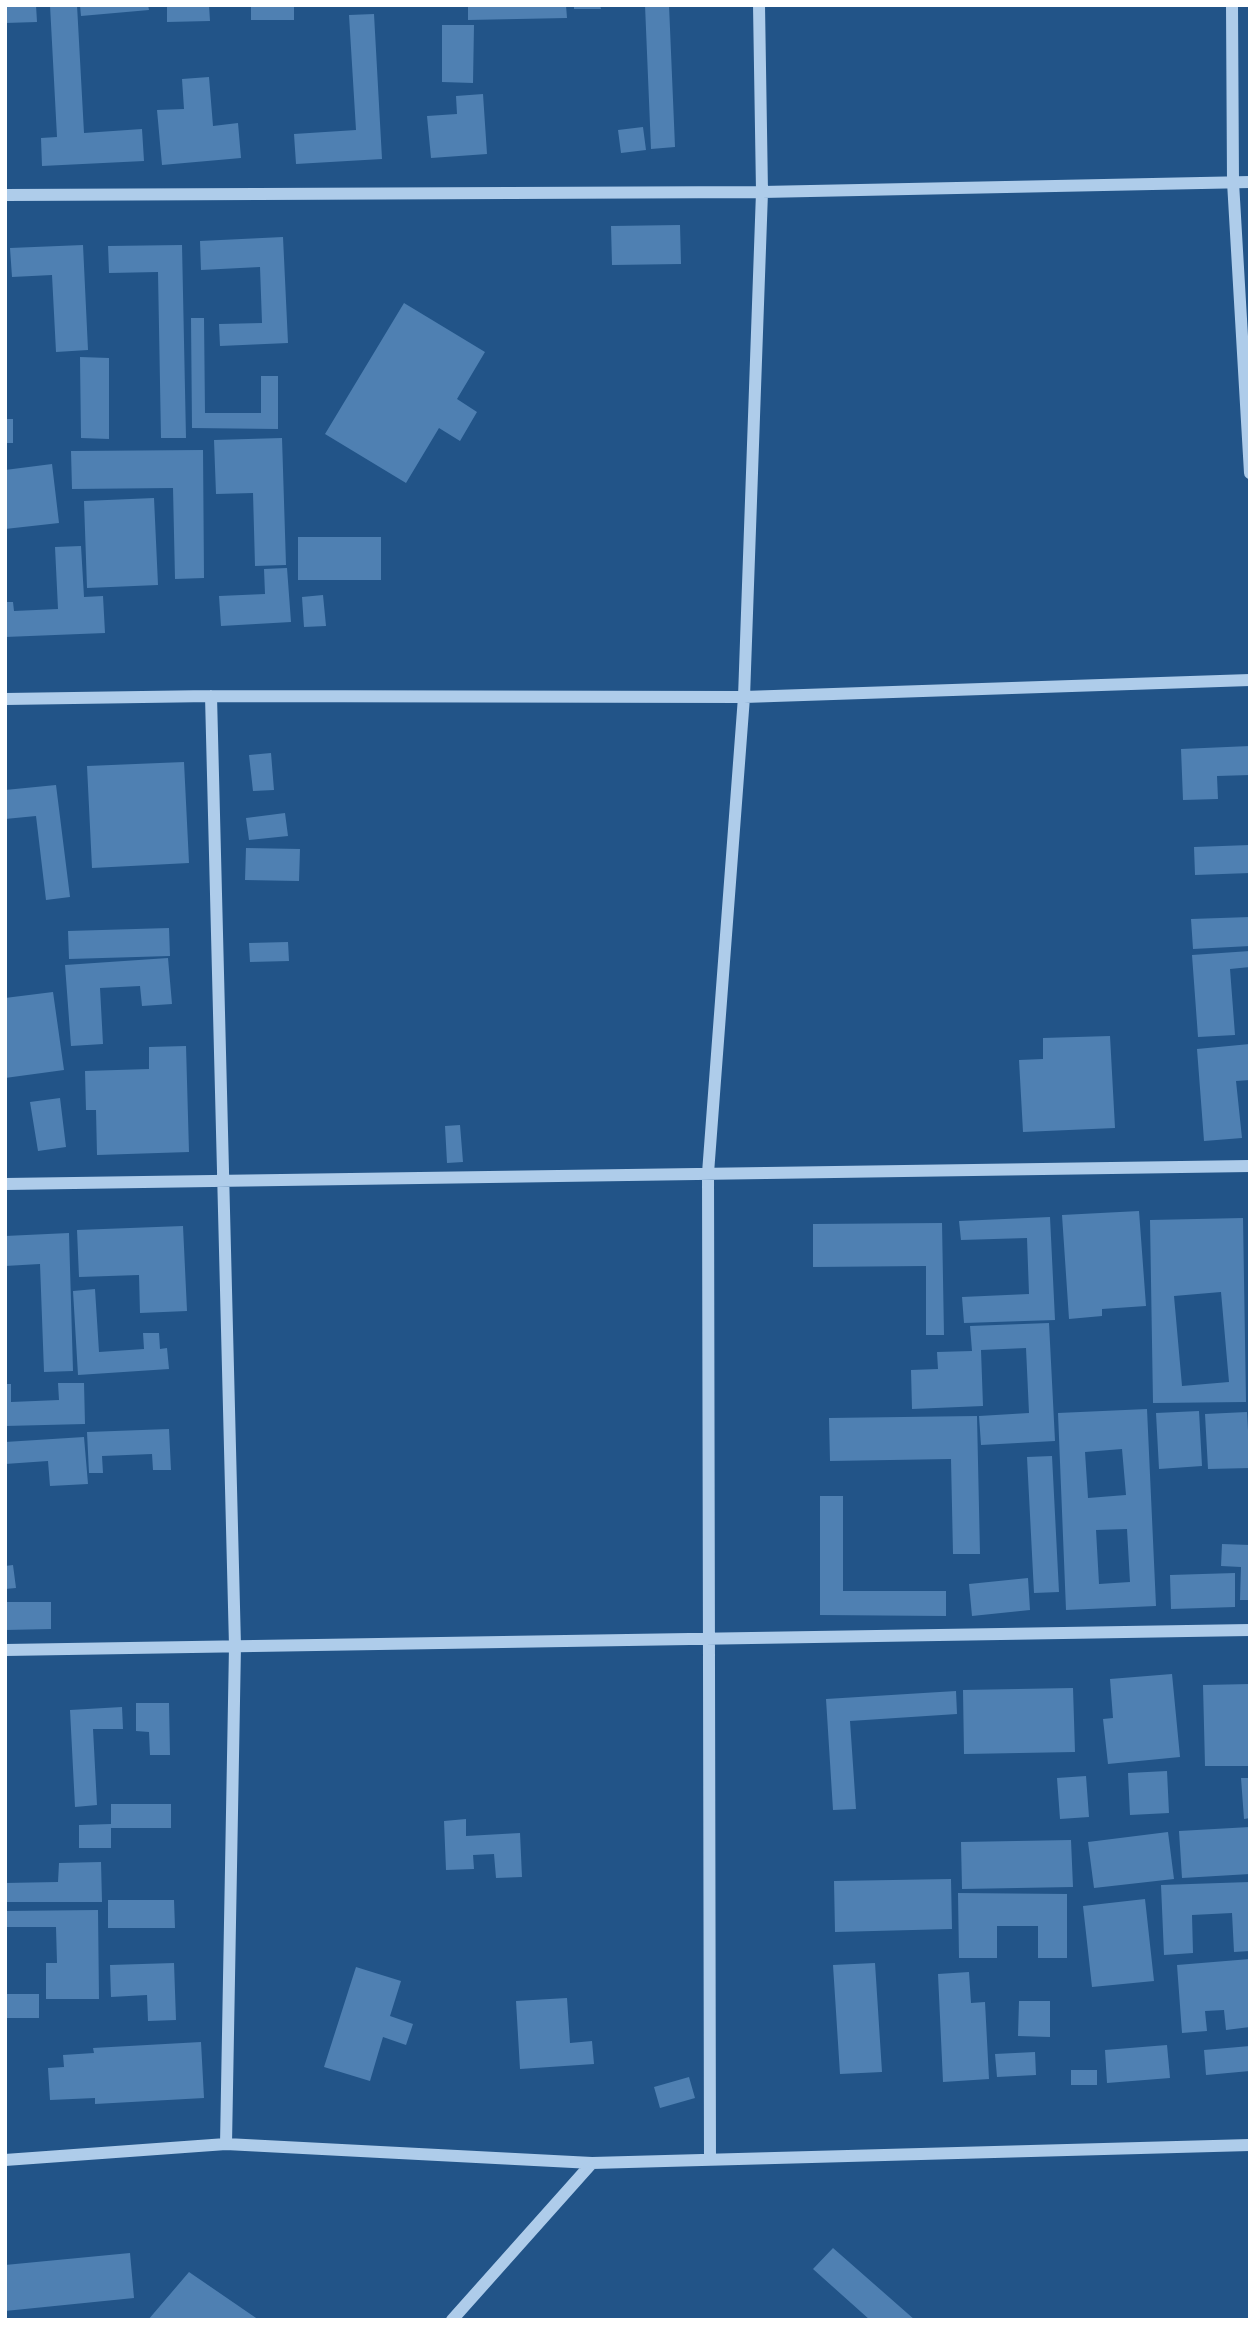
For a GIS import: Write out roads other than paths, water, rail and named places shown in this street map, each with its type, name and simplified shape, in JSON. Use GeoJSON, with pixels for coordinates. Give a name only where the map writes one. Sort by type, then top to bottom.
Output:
{"type":"FeatureCollection","features":[{"type":"Feature","properties":{"kind":"street"},"geometry":{"type":"LineString","coordinates":[[710,2160],[708,1173],[744,698],[762,192],[759,5]]}},
{"type":"Feature","properties":{"kind":"street"},"geometry":{"type":"LineString","coordinates":[[1233,5],[1233,183],[1250,473]]}},
{"type":"Feature","properties":{"kind":"street"},"geometry":{"type":"LineString","coordinates":[[5,195],[762,192],[1250,182]]}},
{"type":"Feature","properties":{"kind":"street"},"geometry":{"type":"LineString","coordinates":[[5,699],[211,696],[744,698],[1250,680]]}},
{"type":"Feature","properties":{"kind":"street"},"geometry":{"type":"LineString","coordinates":[[211,696],[235,1646],[226,2144]]}},
{"type":"Feature","properties":{"kind":"street"},"geometry":{"type":"LineString","coordinates":[[5,1184],[1250,1166]]}},
{"type":"Feature","properties":{"kind":"street"},"geometry":{"type":"LineString","coordinates":[[5,1650],[1250,1630]]}},
{"type":"Feature","properties":{"kind":"street"},"geometry":{"type":"LineString","coordinates":[[5,2160],[226,2144],[592,2163],[1250,2145]]}},
{"type":"Feature","properties":{"kind":"street"},"geometry":{"type":"LineString","coordinates":[[452,2320],[592,2163]]}}]}
